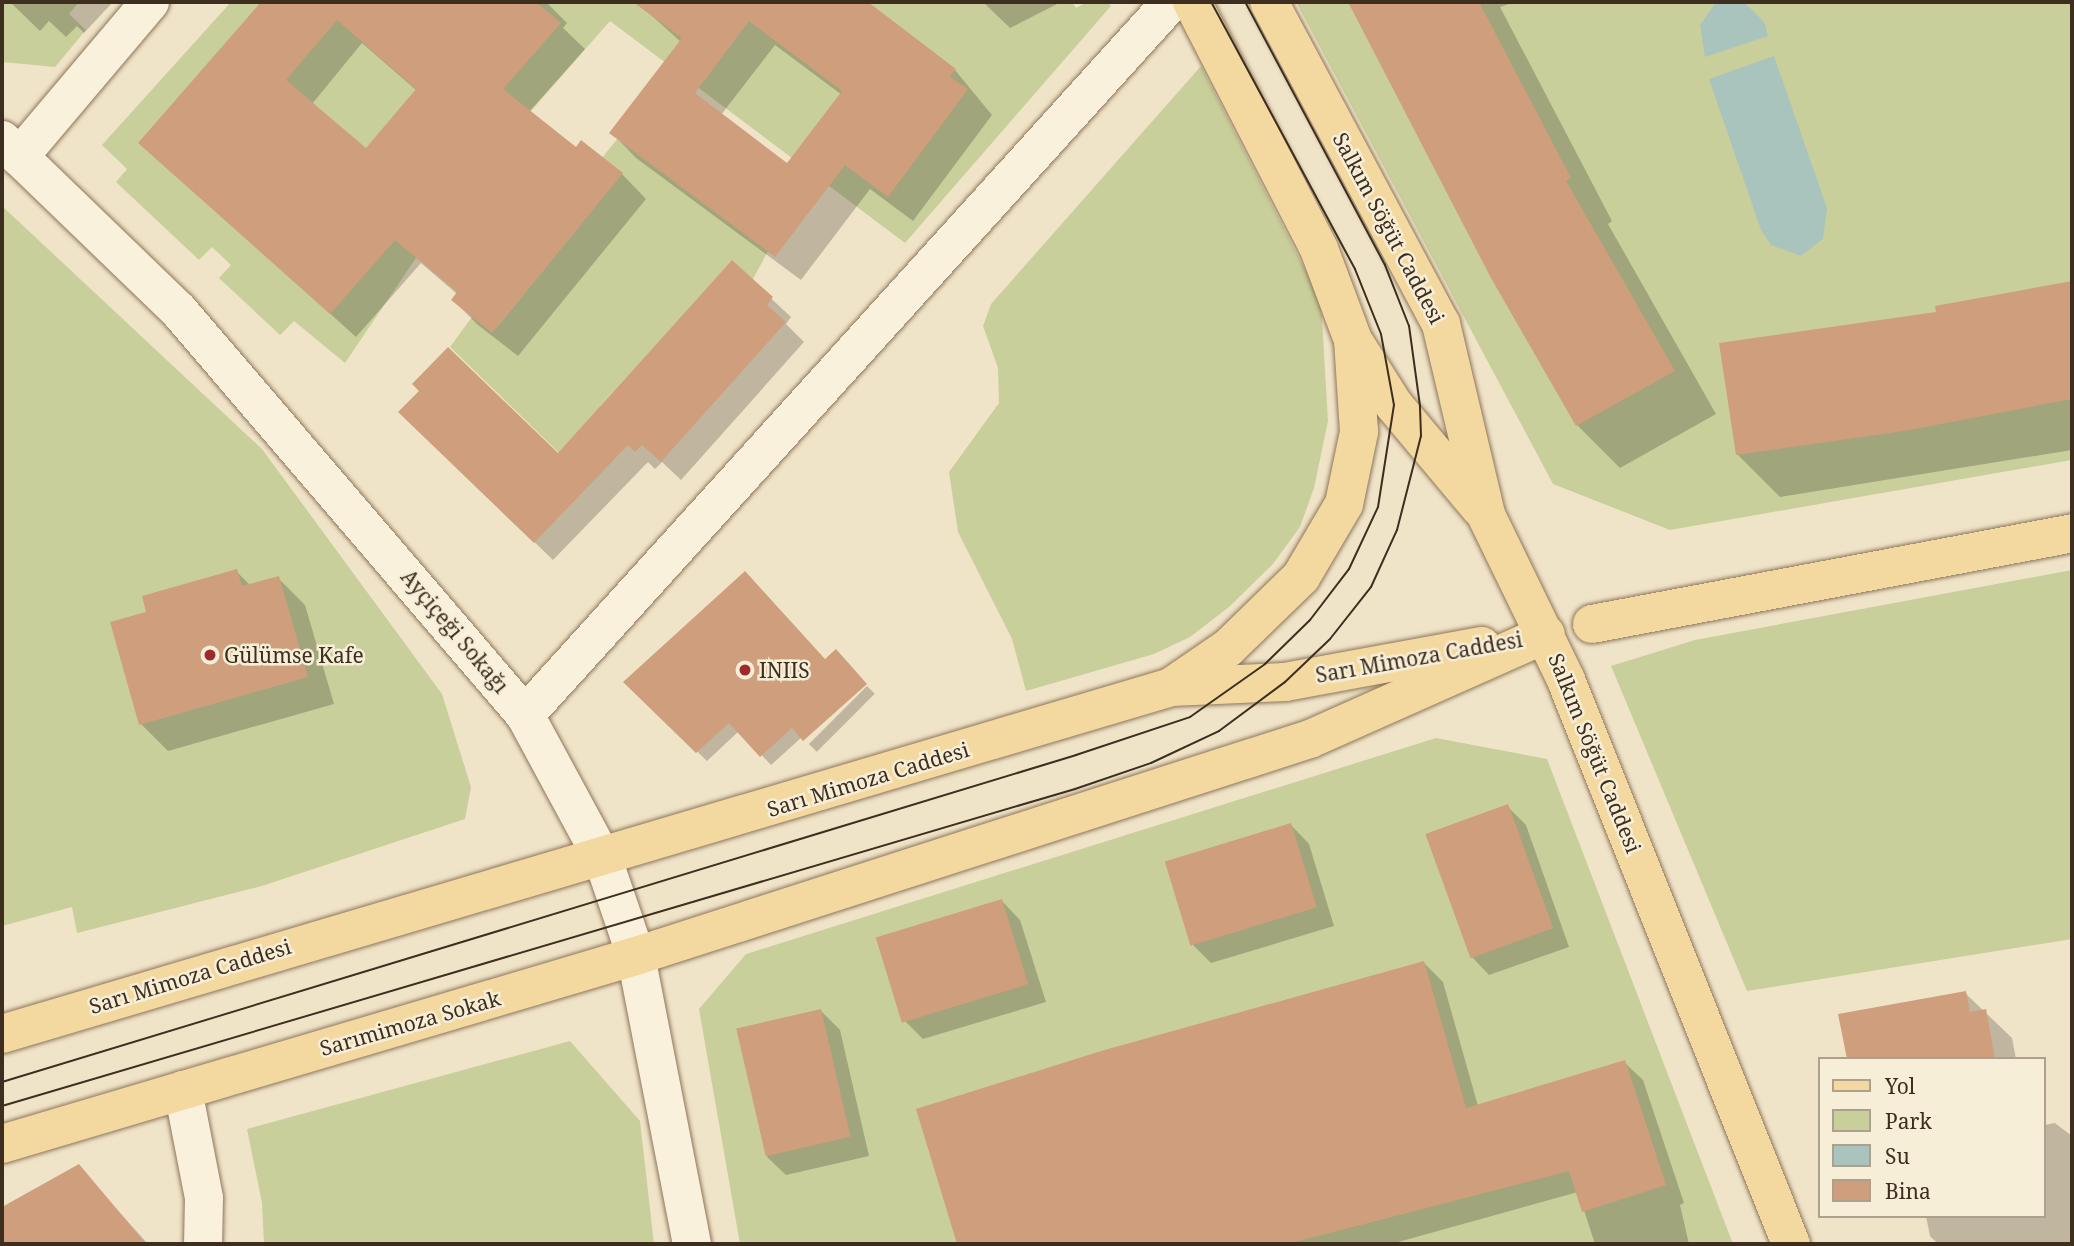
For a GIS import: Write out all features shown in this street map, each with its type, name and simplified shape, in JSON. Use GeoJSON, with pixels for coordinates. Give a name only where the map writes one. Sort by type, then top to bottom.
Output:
{"type":"FeatureCollection","features":[{"type":"Feature","properties":{"kind":"main road"},"geometry":{"type":"LineString","coordinates":[[1192,2],[1319,249],[1353,340],[1394,405],[1486,515]]}},
{"type":"Feature","properties":{"kind":"main road","name":"Salkım Söğüt Caddesi"},"geometry":{"type":"LineString","coordinates":[[1269,2],[1441,324],[1486,515],[1546,634],[1791,1244]]}},
{"type":"Feature","properties":{"kind":"main road"},"geometry":{"type":"LineString","coordinates":[[1171,687],[1228,648],[1301,577],[1344,504],[1359,432],[1353,340]]}},
{"type":"Feature","properties":{"kind":"main road"},"geometry":{"type":"LineString","coordinates":[[1592,624],[2072,533]]}},
{"type":"Feature","properties":{"kind":"main road","name":"Sarı Mimoza Caddesi"},"geometry":{"type":"LineString","coordinates":[[2,1034],[379,918],[603,859],[1171,687],[1285,682],[1546,634]]}},
{"type":"Feature","properties":{"kind":"main road","name":"Sarı Mimoza Caddesi"},"geometry":{"type":"LineString","coordinates":[[636,956],[1310,738],[1546,634]]}},
{"type":"Feature","properties":{"kind":"main road","name":"Sarımimoza Sokak"},"geometry":{"type":"LineString","coordinates":[[183,1090],[636,956]]}},
{"type":"Feature","properties":{"kind":"main road"},"geometry":{"type":"LineString","coordinates":[[2,1144],[183,1090]]}},
{"type":"Feature","properties":{"kind":"street"},"geometry":{"type":"LineString","coordinates":[[11,148],[150,2]]}},
{"type":"Feature","properties":{"kind":"street"},"geometry":{"type":"LineString","coordinates":[[525,715],[1171,2]]}},
{"type":"Feature","properties":{"kind":"street","name":"Ayçiçeği Sokağı"},"geometry":{"type":"LineString","coordinates":[[11,148],[179,311],[525,715],[603,859],[636,956],[692,1244]]}},
{"type":"Feature","properties":{"kind":"street"},"geometry":{"type":"LineString","coordinates":[[183,1090],[204,1198],[203,1244]]}},
{"type":"Feature","properties":{"kind":"green space"},"geometry":{"type":"Polygon","coordinates":[[[2,2],[79,2],[69,14],[86,30],[55,67],[2,62],[2,2]]]}},
{"type":"Feature","properties":{"kind":"green space"},"geometry":{"type":"Polygon","coordinates":[[[231,2],[1072,2],[1076,8],[1087,2],[1108,2],[1111,6],[905,243],[610,21],[496,151],[422,249],[345,363],[294,321],[280,335],[219,278],[231,265],[212,247],[199,260],[116,182],[127,169],[102,145],[231,2]]]}},
{"type":"Feature","properties":{"kind":"green space"},"geometry":{"type":"Polygon","coordinates":[[[1296,2],[2072,2],[2072,460],[1670,530],[1553,484],[1296,2]]]}},
{"type":"Feature","properties":{"kind":"green space"},"geometry":{"type":"Polygon","coordinates":[[[1201,66],[1321,301],[1328,421],[1314,488],[1300,527],[1273,564],[1229,607],[1190,637],[1154,654],[1026,691],[1012,639],[958,532],[949,472],[999,403],[998,368],[983,326],[991,304],[1201,66]]]}},
{"type":"Feature","properties":{"kind":"green space"},"geometry":{"type":"Polygon","coordinates":[[[618,138],[768,251],[753,279],[725,268],[600,406],[591,484],[450,347],[472,317],[498,326],[616,181],[597,164],[618,138]]]}},
{"type":"Feature","properties":{"kind":"green space"},"geometry":{"type":"Polygon","coordinates":[[[2,206],[262,449],[442,694],[471,787],[465,819],[262,886],[77,933],[72,907],[2,926],[2,206]]]}},
{"type":"Feature","properties":{"kind":"green space"},"geometry":{"type":"Polygon","coordinates":[[[2072,570],[2072,939],[1747,991],[1611,666],[1695,640],[2072,570]]]}},
{"type":"Feature","properties":{"kind":"green space"},"geometry":{"type":"Polygon","coordinates":[[[1436,738],[1547,759],[1733,1244],[740,1244],[699,1009],[746,954],[1436,738]]]}},
{"type":"Feature","properties":{"kind":"green space"},"geometry":{"type":"Polygon","coordinates":[[[570,1041],[640,1121],[654,1244],[264,1244],[262,1203],[247,1129],[570,1041]]]}},
{"type":"Feature","properties":{"kind":"water"},"geometry":{"type":"Polygon","coordinates":[[[1716,2],[1744,2],[1764,22],[1768,36],[1705,57],[1700,25],[1716,2]]]}},
{"type":"Feature","properties":{"kind":"water"},"geometry":{"type":"Polygon","coordinates":[[[1774,56],[1827,208],[1823,239],[1801,256],[1771,245],[1761,230],[1709,79],[1774,56]]]}},
{"type":"Feature","properties":{"kind":"building"},"geometry":{"type":"Polygon","coordinates":[[[261,2],[536,2],[561,23],[503,89],[576,147],[581,140],[623,173],[492,333],[451,300],[457,292],[395,240],[330,314],[138,143],[261,2]],[[337,20],[286,80],[366,148],[416,89],[337,20]]]}},
{"type":"Feature","properties":{"kind":"building"},"geometry":{"type":"Polygon","coordinates":[[[633,2],[868,2],[956,69],[950,77],[968,89],[888,197],[845,165],[775,257],[609,133],[682,38],[633,2]],[[749,21],[695,93],[787,163],[842,91],[749,21]]]}},
{"type":"Feature","properties":{"kind":"building"},"geometry":{"type":"Polygon","coordinates":[[[1348,2],[1479,2],[1571,178],[1566,181],[1675,371],[1576,426],[1491,278],[1348,2]]]}},
{"type":"Feature","properties":{"kind":"building"},"geometry":{"type":"Polygon","coordinates":[[[732,260],[773,297],[767,305],[786,322],[661,462],[642,445],[635,452],[628,445],[534,543],[398,412],[419,391],[412,384],[448,347],[558,453],[732,260]]]}},
{"type":"Feature","properties":{"kind":"building"},"geometry":{"type":"Polygon","coordinates":[[[2072,281],[2072,399],[1904,431],[1736,455],[1719,343],[1936,312],[1935,306],[2072,281]]]}},
{"type":"Feature","properties":{"kind":"building","name":"Gülümse Kafe"},"geometry":{"type":"Polygon","coordinates":[[[237,569],[242,586],[279,576],[308,677],[139,725],[110,622],[146,612],[142,596],[237,569]]]}},
{"type":"Feature","properties":{"kind":"building","name":"INIIS"},"geometry":{"type":"Polygon","coordinates":[[[745,571],[825,659],[836,649],[867,684],[803,741],[792,728],[760,757],[729,723],[696,753],[623,682],[745,571]]]}},
{"type":"Feature","properties":{"kind":"building"},"geometry":{"type":"Polygon","coordinates":[[[1508,804],[1553,928],[1470,958],[1425,834],[1508,804]]]}},
{"type":"Feature","properties":{"kind":"building"},"geometry":{"type":"Polygon","coordinates":[[[1291,823],[1317,907],[1190,946],[1165,862],[1291,823]]]}},
{"type":"Feature","properties":{"kind":"building"},"geometry":{"type":"Polygon","coordinates":[[[1002,899],[1028,984],[902,1023],[876,938],[1002,899]]]}},
{"type":"Feature","properties":{"kind":"building"},"geometry":{"type":"Polygon","coordinates":[[[1424,961],[1466,1108],[1625,1060],[1666,1185],[1582,1212],[1569,1171],[1287,1244],[957,1244],[916,1109],[1101,1051],[1424,961]]]}},
{"type":"Feature","properties":{"kind":"building"},"geometry":{"type":"Polygon","coordinates":[[[1966,991],[1970,1012],[1986,1009],[1995,1057],[1847,1057],[1838,1014],[1966,991]]]}},
{"type":"Feature","properties":{"kind":"building"},"geometry":{"type":"Polygon","coordinates":[[[821,1009],[850,1137],[766,1156],[736,1029],[821,1009]]]}},
{"type":"Feature","properties":{"kind":"building"},"geometry":{"type":"Polygon","coordinates":[[[79,1164],[146,1244],[2,1244],[2,1207],[79,1164]]]}},
{"type":"Feature","properties":{"kind":"tram line"},"geometry":{"type":"LineString","coordinates":[[2,1082],[1076,755],[1190,717],[1265,664],[1310,620],[1349,569],[1378,507],[1394,405],[1381,334],[1355,269],[1211,2]]}},
{"type":"Feature","properties":{"kind":"tram line"},"geometry":{"type":"LineString","coordinates":[[2,1106],[1075,789],[1151,763],[1219,731],[1285,682],[1330,639],[1371,587],[1397,530],[1421,436],[1420,406],[1409,326],[1385,265],[1245,2]]}},
{"type":"Feature","properties":{"kind":"place","name":"Gülümse Kafe"},"geometry":{"type":"Point","coordinates":[210,655]}},
{"type":"Feature","properties":{"kind":"place","name":"INIIS"},"geometry":{"type":"Point","coordinates":[745,670]}}]}
